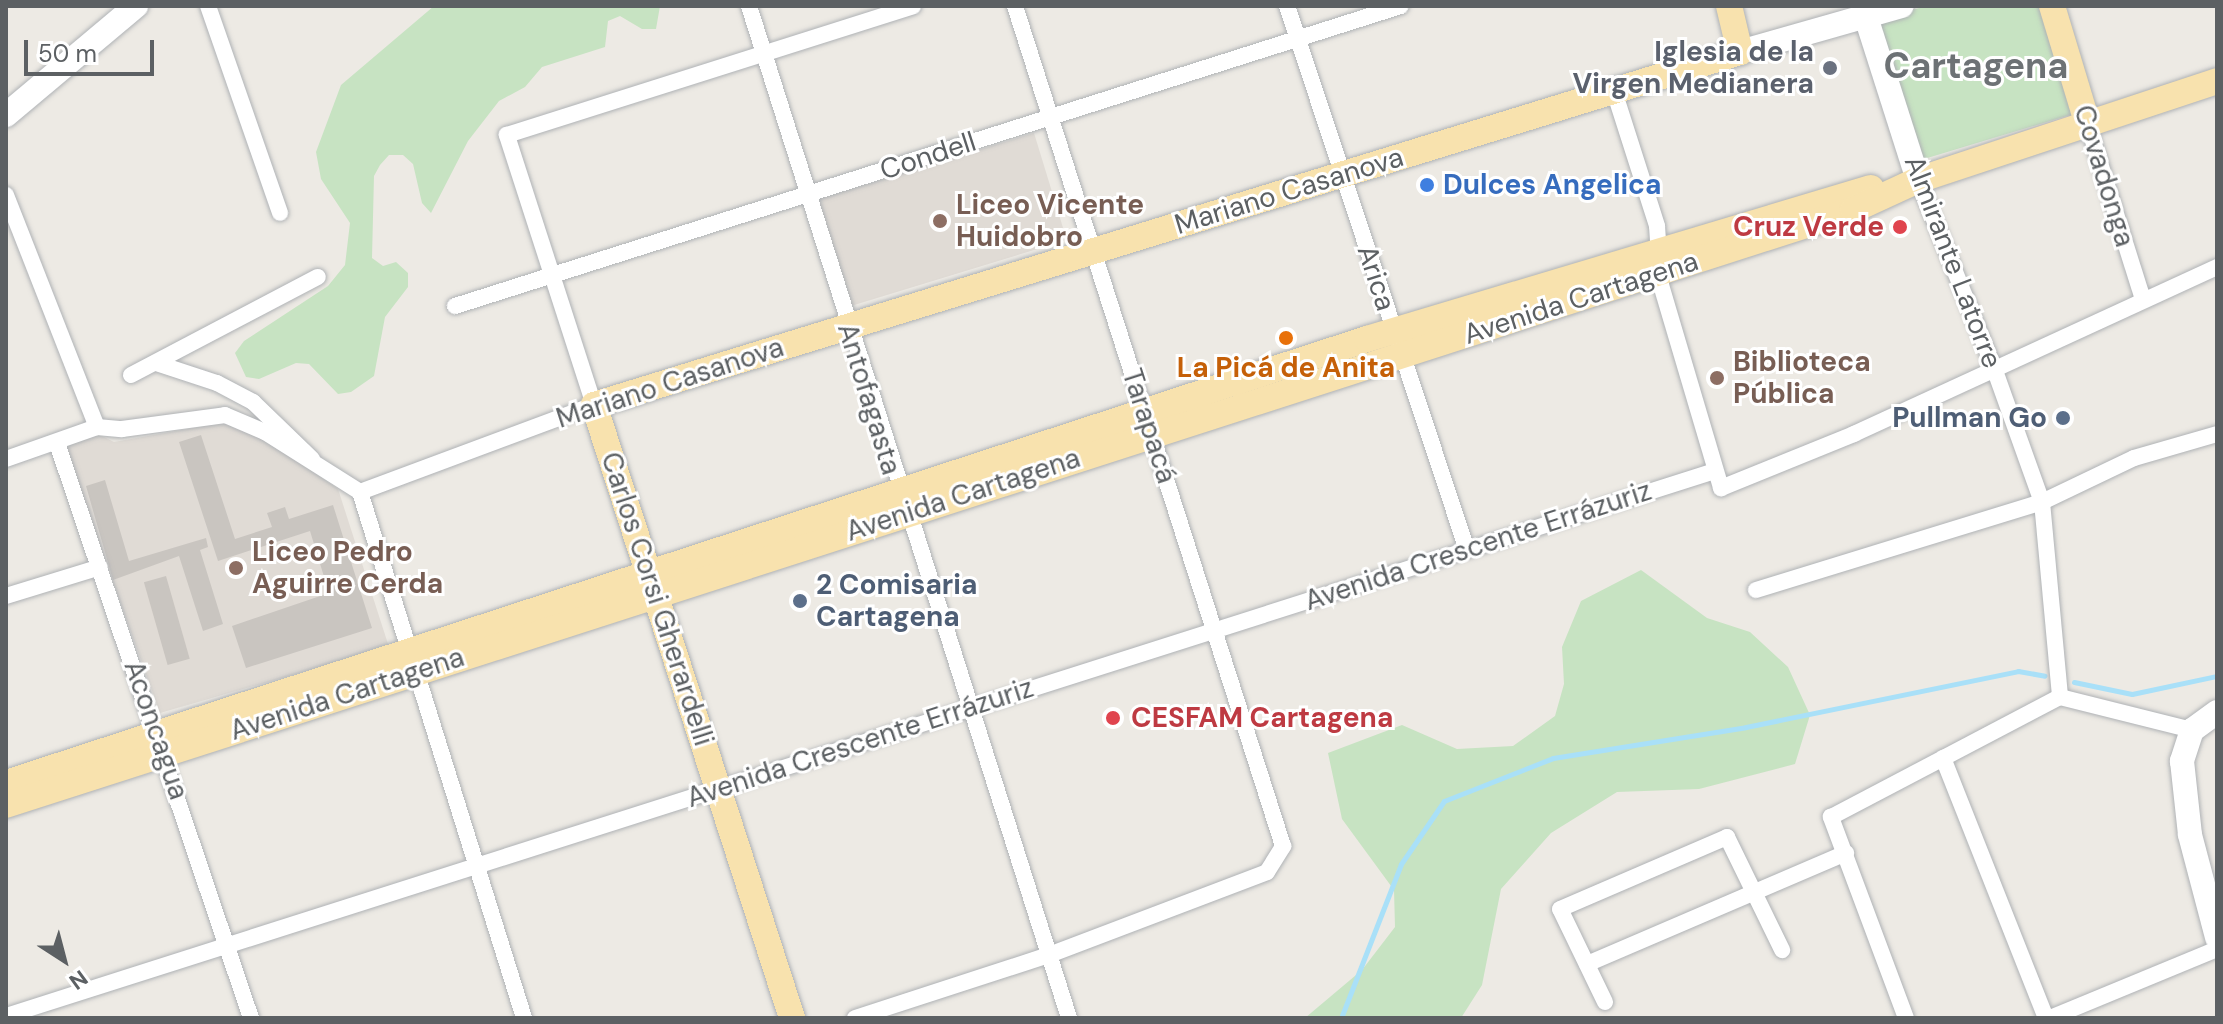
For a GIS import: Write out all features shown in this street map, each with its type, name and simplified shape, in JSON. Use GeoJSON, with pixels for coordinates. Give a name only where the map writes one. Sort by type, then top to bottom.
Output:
{"type":"FeatureCollection","features":[{"type":"Feature","properties":{"kind":"main road"},"geometry":{"type":"LineString","coordinates":[[1729,6],[1740,52]]}},
{"type":"Feature","properties":{"kind":"main road","name":"Covadonga"},"geometry":{"type":"LineString","coordinates":[[2052,6],[2088,125]]}},
{"type":"Feature","properties":{"kind":"main road","name":"Mariano Casanova"},"geometry":{"type":"LineString","coordinates":[[594,405],[1740,52]]}},
{"type":"Feature","properties":{"kind":"main road","name":"Avenida Cartagena"},"geometry":{"type":"LineString","coordinates":[[1148,423],[1402,357],[1851,191],[1918,180],[2217,81]]}},
{"type":"Feature","properties":{"kind":"main road","name":"Avenida Cartagena"},"geometry":{"type":"LineString","coordinates":[[6,783],[162,743],[415,662],[1148,423],[1393,331],[1662,260]]}},
{"type":"Feature","properties":{"kind":"main road","name":"Carlos Corsi Gherardelli"},"geometry":{"type":"LineString","coordinates":[[594,405],[792,1018]]}},
{"type":"Feature","properties":{"kind":"main road","name":"Avenida Cartagena"},"geometry":{"type":"LineString","coordinates":[[6,805],[162,743]]}},
{"type":"Feature","properties":{"kind":"street"},"geometry":{"type":"LineString","coordinates":[[6,115],[136,6]]}},
{"type":"Feature","properties":{"kind":"street"},"geometry":{"type":"LineString","coordinates":[[208,6],[280,213]]}},
{"type":"Feature","properties":{"kind":"street","name":"Antofagasta"},"geometry":{"type":"LineString","coordinates":[[749,6],[902,502],[1069,1018]]}},
{"type":"Feature","properties":{"kind":"street"},"geometry":{"type":"LineString","coordinates":[[763,54],[913,6]]}},
{"type":"Feature","properties":{"kind":"street","name":"Tarapacá"},"geometry":{"type":"LineString","coordinates":[[1015,6],[1283,846],[1267,872],[1049,955]]}},
{"type":"Feature","properties":{"kind":"street","name":"Arica"},"geometry":{"type":"LineString","coordinates":[[1287,6],[1467,550]]}},
{"type":"Feature","properties":{"kind":"street","name":"Condell"},"geometry":{"type":"LineString","coordinates":[[455,306],[1401,6]]}},
{"type":"Feature","properties":{"kind":"street","name":"Mariano Casanova"},"geometry":{"type":"LineString","coordinates":[[1740,52],[1902,6]]}},
{"type":"Feature","properties":{"kind":"street","name":"Almirante Latorre"},"geometry":{"type":"LineString","coordinates":[[1866,17],[1918,180],[1994,368],[2042,502],[2060,697]]}},
{"type":"Feature","properties":{"kind":"street","name":"Carlos Corsi Gherardelli"},"geometry":{"type":"LineString","coordinates":[[594,405],[507,135],[763,54]]}},
{"type":"Feature","properties":{"kind":"street"},"geometry":{"type":"LineString","coordinates":[[1614,91],[1721,488],[1854,434],[2217,267]]}},
{"type":"Feature","properties":{"kind":"street","name":"Covadonga"},"geometry":{"type":"LineString","coordinates":[[2088,125],[2143,299]]}},
{"type":"Feature","properties":{"kind":"street"},"geometry":{"type":"LineString","coordinates":[[6,195],[97,427]]}},
{"type":"Feature","properties":{"kind":"street"},"geometry":{"type":"LineString","coordinates":[[131,375],[318,277]]}},
{"type":"Feature","properties":{"kind":"street"},"geometry":{"type":"LineString","coordinates":[[156,363],[217,383],[253,402],[297,439],[320,470]]}},
{"type":"Feature","properties":{"kind":"street","name":"Mariano Casanova"},"geometry":{"type":"LineString","coordinates":[[360,492],[594,405]]}},
{"type":"Feature","properties":{"kind":"street"},"geometry":{"type":"LineString","coordinates":[[6,459],[97,427],[122,429],[225,415],[265,432],[320,470],[360,492],[524,1018]]}},
{"type":"Feature","properties":{"kind":"street"},"geometry":{"type":"LineString","coordinates":[[1756,590],[2042,502],[2134,458],[2217,434]]}},
{"type":"Feature","properties":{"kind":"street","name":"Aconcagua"},"geometry":{"type":"LineString","coordinates":[[57,443],[162,743],[251,1018]]}},
{"type":"Feature","properties":{"kind":"street","name":"Avenida Crescente Errázuriz"},"geometry":{"type":"LineString","coordinates":[[6,1016],[1715,471]]}},
{"type":"Feature","properties":{"kind":"street"},"geometry":{"type":"LineString","coordinates":[[6,596],[100,567]]}},
{"type":"Feature","properties":{"kind":"street"},"geometry":{"type":"LineString","coordinates":[[1906,1018],[1831,817],[2060,697],[2192,730]]}},
{"type":"Feature","properties":{"kind":"street"},"geometry":{"type":"LineString","coordinates":[[2217,712],[2192,730],[2183,750],[2185,798],[2197,873],[2217,937]]}},
{"type":"Feature","properties":{"kind":"street"},"geometry":{"type":"LineString","coordinates":[[1943,758],[2048,1018],[2217,949]]}},
{"type":"Feature","properties":{"kind":"street"},"geometry":{"type":"LineString","coordinates":[[1605,1002],[1560,909],[1727,837],[1782,950]]}},
{"type":"Feature","properties":{"kind":"street"},"geometry":{"type":"LineString","coordinates":[[1587,964],[1846,853]]}},
{"type":"Feature","properties":{"kind":"street"},"geometry":{"type":"LineString","coordinates":[[855,1018],[1049,955]]}},
{"type":"Feature","properties":{"kind":"shaded area","name":"Liceo Vicente Huidobro"},"geometry":{"type":"Polygon","coordinates":[[[1034,133],[1067,240],[847,307],[814,200],[1034,133]]]}},
{"type":"Feature","properties":{"kind":"shaded area","name":"Liceo Pedro Aguirre Cerda"},"geometry":{"type":"Polygon","coordinates":[[[227,422],[270,442],[338,489],[389,647],[160,713],[65,448],[92,431],[114,442],[227,422]]]}},
{"type":"Feature","properties":{"kind":"green space"},"geometry":{"type":"Polygon","coordinates":[[[434,6],[660,6],[656,29],[642,29],[620,16],[608,21],[605,47],[542,67],[525,87],[499,101],[468,141],[431,213],[422,203],[413,164],[403,155],[389,155],[380,165],[374,176],[372,258],[383,266],[396,262],[408,273],[408,287],[385,317],[374,376],[351,392],[338,394],[309,364],[296,363],[259,379],[246,377],[235,353],[244,341],[328,286],[345,265],[350,223],[321,179],[316,152],[341,85],[434,6]]]}},
{"type":"Feature","properties":{"kind":"green space"},"geometry":{"type":"Polygon","coordinates":[[[1926,6],[2041,6],[2073,114],[1924,159],[1877,20],[1926,6]]]}},
{"type":"Feature","properties":{"kind":"green space"},"geometry":{"type":"Polygon","coordinates":[[[1641,570],[1707,618],[1750,632],[1788,667],[1810,715],[1795,764],[1699,789],[1617,792],[1551,833],[1501,889],[1482,985],[1461,1018],[1305,1018],[1362,970],[1395,927],[1394,890],[1342,819],[1328,753],[1402,725],[1457,749],[1513,746],[1555,716],[1564,684],[1562,647],[1581,601],[1641,570]]]}},
{"type":"Feature","properties":{"kind":"building"},"geometry":{"type":"Polygon","coordinates":[[[201,435],[235,539],[272,527],[267,513],[285,507],[289,519],[333,505],[372,628],[246,668],[232,626],[329,593],[310,531],[218,561],[179,442],[201,435]]]}},
{"type":"Feature","properties":{"kind":"building"},"geometry":{"type":"Polygon","coordinates":[[[105,480],[129,561],[206,538],[208,547],[200,550],[223,624],[203,631],[179,556],[113,580],[86,486],[105,480]]]}},
{"type":"Feature","properties":{"kind":"building"},"geometry":{"type":"Polygon","coordinates":[[[166,576],[190,659],[168,665],[144,582],[166,576]]]}},
{"type":"Feature","properties":{"kind":"waterway"},"geometry":{"type":"LineString","coordinates":[[1341,1018],[1401,864],[1444,801],[1553,758],[1746,727],[2018,671],[2045,676]]}},
{"type":"Feature","properties":{"kind":"waterway"},"geometry":{"type":"LineString","coordinates":[[2074,682],[2132,694],[2217,676]]}},
{"type":"Feature","properties":{"kind":"place","name":"Iglesia de la Virgen Medianera"},"geometry":{"type":"Point","coordinates":[1830,68]}},
{"type":"Feature","properties":{"kind":"place","name":"Dulces Angelica"},"geometry":{"type":"Point","coordinates":[1427,185]}},
{"type":"Feature","properties":{"kind":"place","name":"Liceo Vicente Huidobro"},"geometry":{"type":"Point","coordinates":[940,221]}},
{"type":"Feature","properties":{"kind":"place","name":"Cruz Verde"},"geometry":{"type":"Point","coordinates":[1900,227]}},
{"type":"Feature","properties":{"kind":"place","name":"La Picá de Anita"},"geometry":{"type":"Point","coordinates":[1286,338]}},
{"type":"Feature","properties":{"kind":"place","name":"Biblioteca Pública"},"geometry":{"type":"Point","coordinates":[1717,378]}},
{"type":"Feature","properties":{"kind":"place","name":"Pullman Go"},"geometry":{"type":"Point","coordinates":[2063,418]}},
{"type":"Feature","properties":{"kind":"place","name":"Liceo Pedro Aguirre Cerda"},"geometry":{"type":"Point","coordinates":[236,568]}},
{"type":"Feature","properties":{"kind":"place","name":"2 Comisaria Cartagena"},"geometry":{"type":"Point","coordinates":[800,601]}},
{"type":"Feature","properties":{"kind":"place","name":"CESFAM Cartagena"},"geometry":{"type":"Point","coordinates":[1113,718]}},
{"type":"Feature","properties":{"kind":"district","name":"Cartagena"},"geometry":{"type":"Point","coordinates":[1976,66]}}]}
